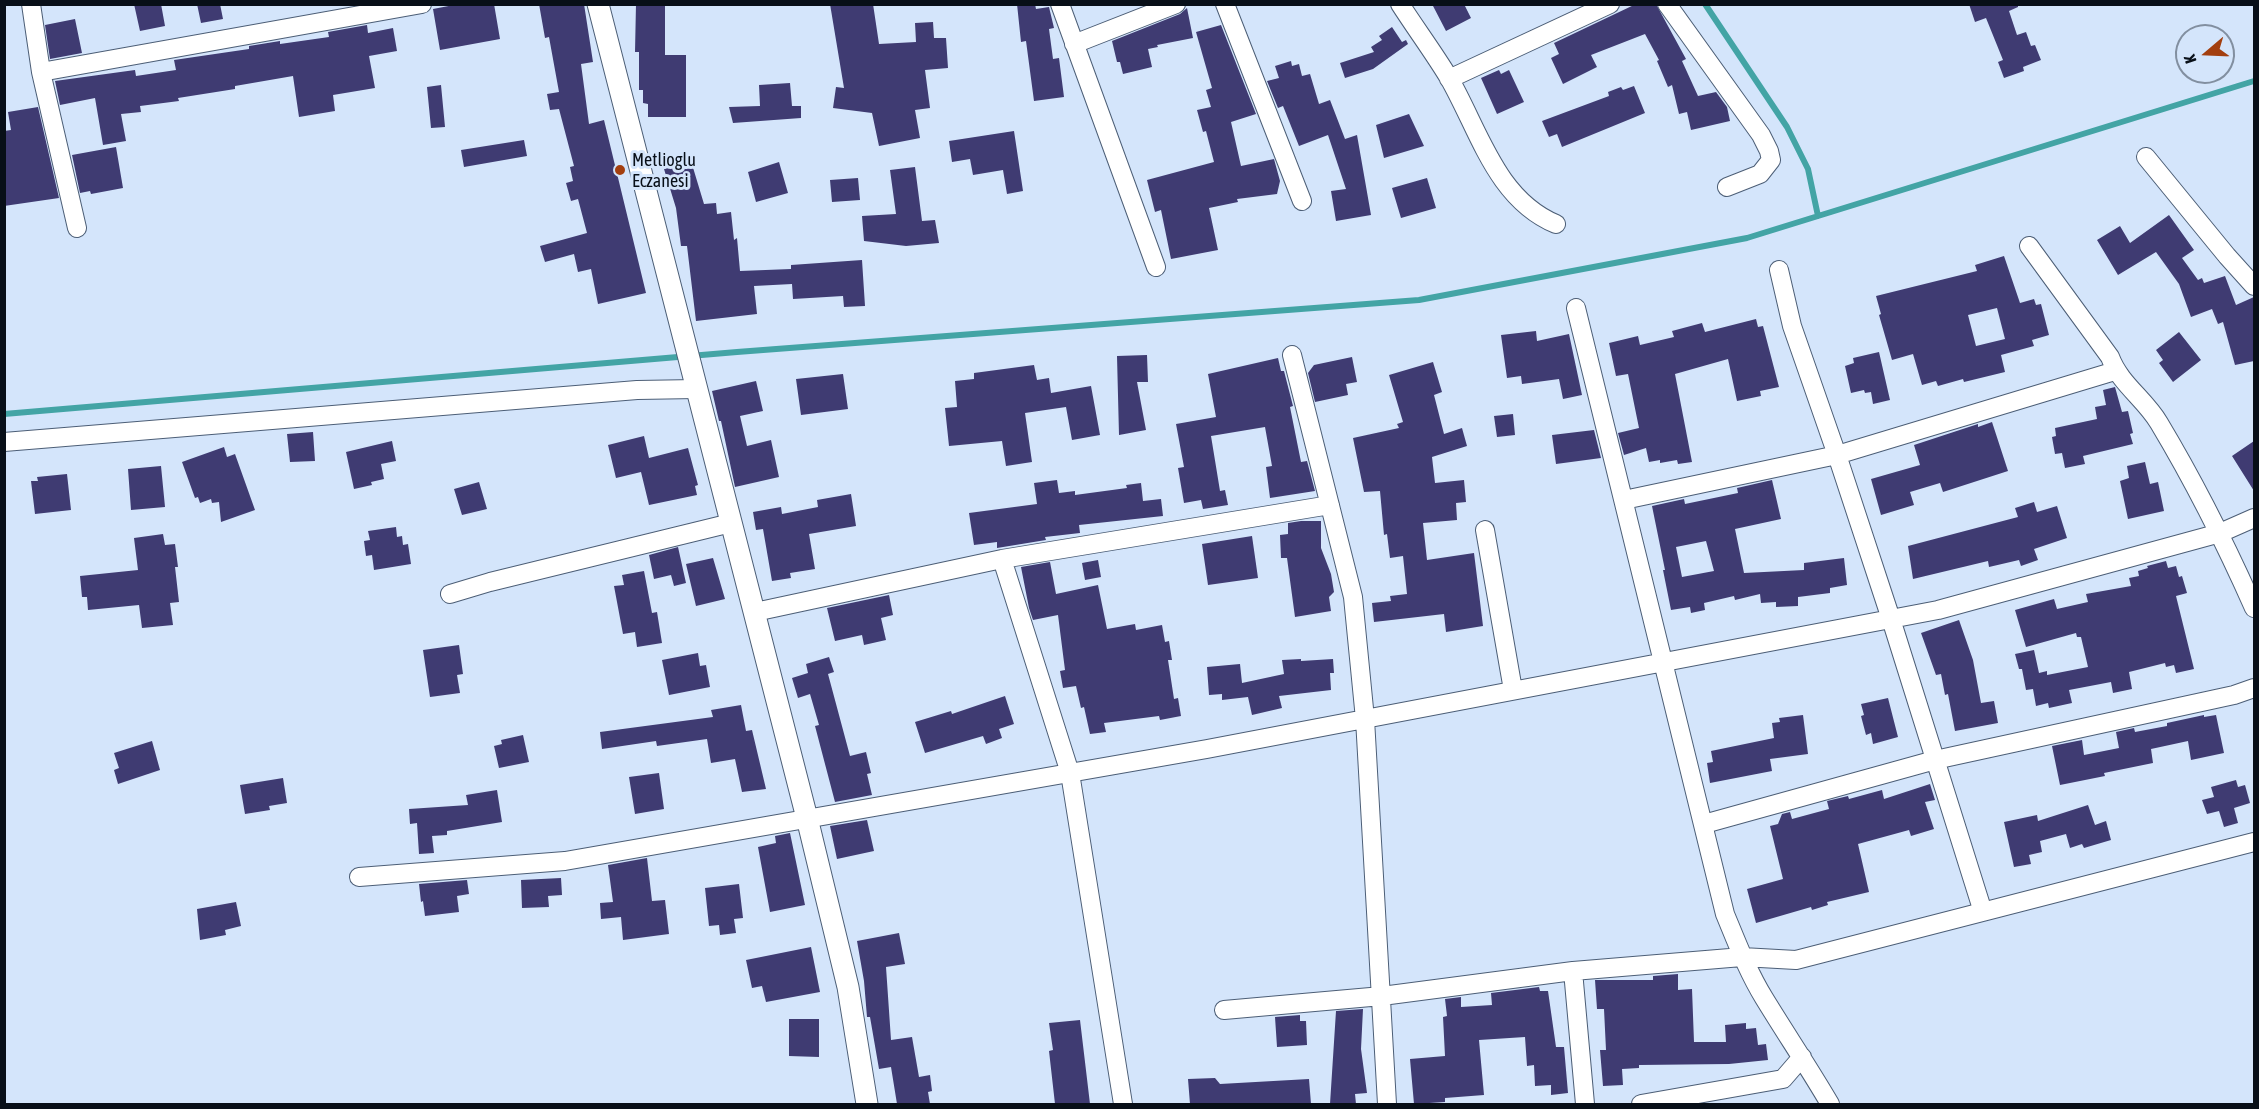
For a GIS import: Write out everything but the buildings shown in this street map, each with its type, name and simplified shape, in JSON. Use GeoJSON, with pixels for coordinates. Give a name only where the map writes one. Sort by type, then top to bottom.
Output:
{"type":"FeatureCollection","features":[{"type":"Feature","properties":{"kind":"street"},"geometry":{"type":"LineString","coordinates":[[31,4],[40,72],[77,228]]}},
{"type":"Feature","properties":{"kind":"street"},"geometry":{"type":"LineString","coordinates":[[40,72],[422,4]]}},
{"type":"Feature","properties":{"kind":"street"},"geometry":{"type":"LineString","coordinates":[[598,4],[807,818],[848,987],[867,1104]]}},
{"type":"Feature","properties":{"kind":"street"},"geometry":{"type":"LineString","coordinates":[[1060,4],[1156,267]]}},
{"type":"Feature","properties":{"kind":"street"},"geometry":{"type":"LineString","coordinates":[[1074,44],[1176,4]]}},
{"type":"Feature","properties":{"kind":"street"},"geometry":{"type":"LineString","coordinates":[[1225,4],[1302,201]]}},
{"type":"Feature","properties":{"kind":"street"},"geometry":{"type":"LineString","coordinates":[[1400,4],[1449,79],[1497,173],[1539,217],[1556,224]]}},
{"type":"Feature","properties":{"kind":"street"},"geometry":{"type":"LineString","coordinates":[[1449,79],[1610,4]]}},
{"type":"Feature","properties":{"kind":"street"},"geometry":{"type":"LineString","coordinates":[[1667,4],[1761,135],[1769,151],[1771,160],[1760,174],[1727,187]]}},
{"type":"Feature","properties":{"kind":"street"},"geometry":{"type":"LineString","coordinates":[[2146,157],[2254,286]]}},
{"type":"Feature","properties":{"kind":"street"},"geometry":{"type":"LineString","coordinates":[[2028,246],[2110,357],[2115,371],[2158,420],[2220,532],[2254,608]]}},
{"type":"Feature","properties":{"kind":"street"},"geometry":{"type":"LineString","coordinates":[[1779,270],[1791,326],[1837,455],[1891,619],[1983,912]]}},
{"type":"Feature","properties":{"kind":"street"},"geometry":{"type":"LineString","coordinates":[[1576,308],[1725,914],[1742,957],[1763,997],[1830,1104]]}},
{"type":"Feature","properties":{"kind":"street"},"geometry":{"type":"LineString","coordinates":[[1292,355],[1353,597],[1365,719],[1387,1104]]}},
{"type":"Feature","properties":{"kind":"street"},"geometry":{"type":"LineString","coordinates":[[1624,500],[1837,455],[2115,371]]}},
{"type":"Feature","properties":{"kind":"street"},"geometry":{"type":"LineString","coordinates":[[4,442],[695,385]]}},
{"type":"Feature","properties":{"kind":"street"},"geometry":{"type":"LineString","coordinates":[[755,612],[1002,559],[1330,505]]}},
{"type":"Feature","properties":{"kind":"street"},"geometry":{"type":"LineString","coordinates":[[359,877],[565,861],[1208,749],[1938,610],[2220,532],[2254,518]]}},
{"type":"Feature","properties":{"kind":"street"},"geometry":{"type":"LineString","coordinates":[[450,594],[490,582],[732,523]]}},
{"type":"Feature","properties":{"kind":"street"},"geometry":{"type":"LineString","coordinates":[[1485,530],[1513,690]]}},
{"type":"Feature","properties":{"kind":"street"},"geometry":{"type":"LineString","coordinates":[[1002,559],[1070,773],[1123,1104]]}},
{"type":"Feature","properties":{"kind":"street"},"geometry":{"type":"LineString","coordinates":[[1704,824],[1935,760],[2234,695],[2254,688]]}},
{"type":"Feature","properties":{"kind":"street"},"geometry":{"type":"LineString","coordinates":[[1224,1010],[1382,996],[1572,971],[1742,957],[1796,960],[2254,842]]}},
{"type":"Feature","properties":{"kind":"street"},"geometry":{"type":"LineString","coordinates":[[1572,971],[1586,1104]]}},
{"type":"Feature","properties":{"kind":"street"},"geometry":{"type":"LineString","coordinates":[[1641,1104],[1783,1080],[1802,1057]]}},
{"type":"Feature","properties":{"kind":"waterway"},"geometry":{"type":"LineString","coordinates":[[1705,4],[1787,127],[1808,169],[1818,216]]}},
{"type":"Feature","properties":{"kind":"waterway"},"geometry":{"type":"LineString","coordinates":[[4,414],[737,352],[1419,300],[1747,238],[2254,81]]}},
{"type":"Feature","properties":{"kind":"place","name":"Metlioglu Eczanesi"},"geometry":{"type":"Point","coordinates":[620,170]}}]}
